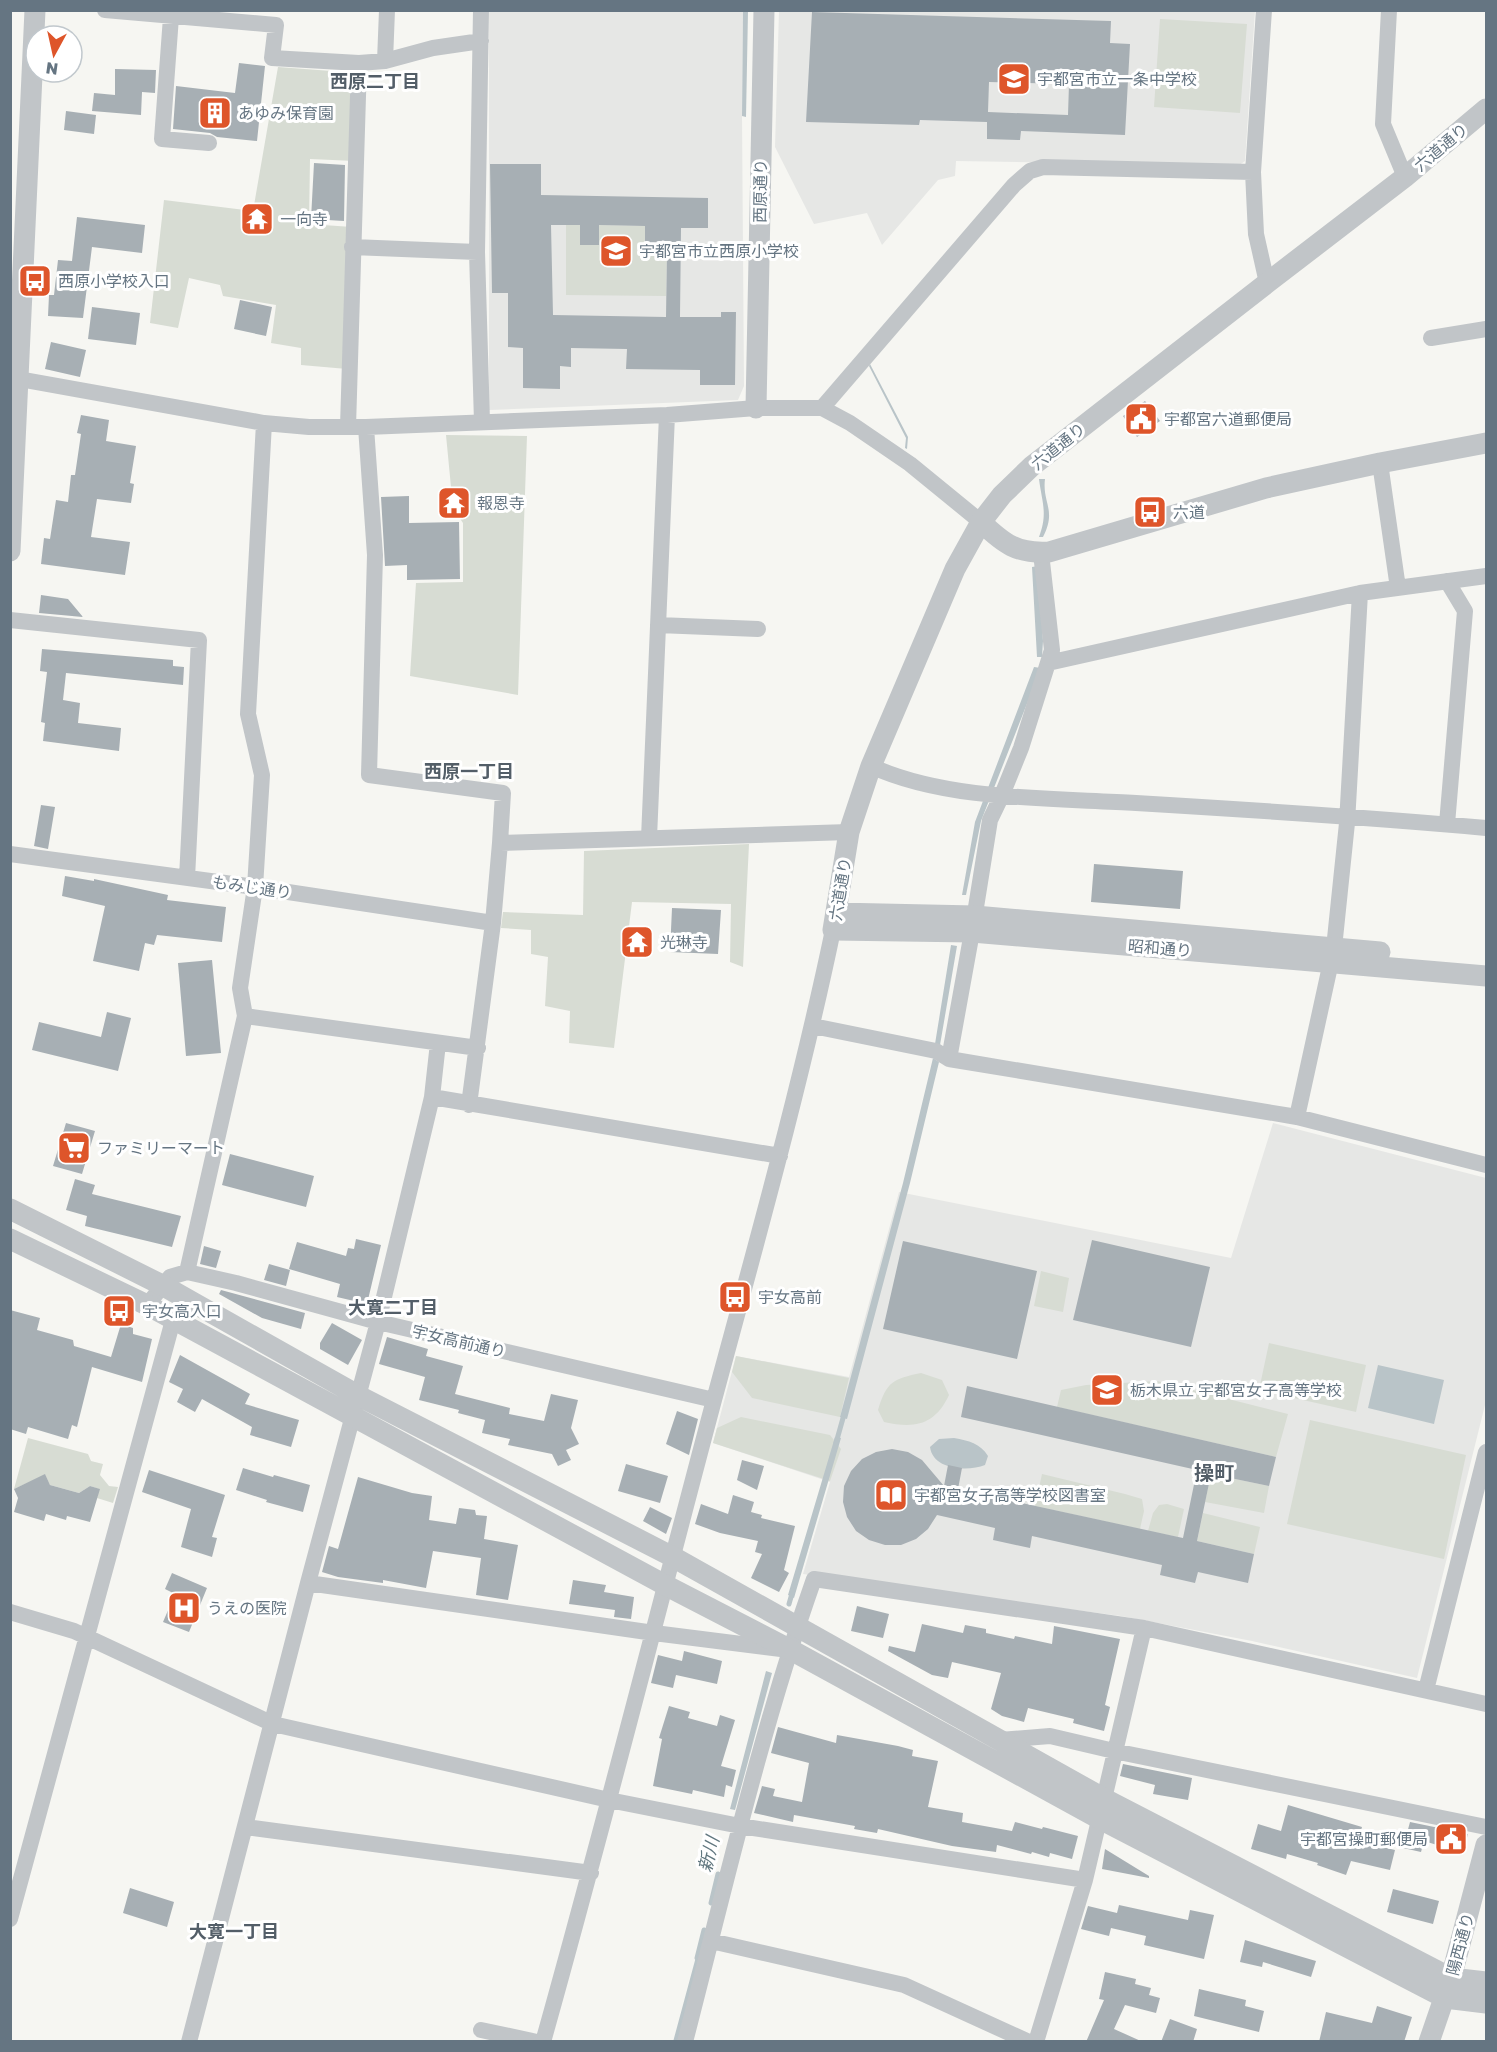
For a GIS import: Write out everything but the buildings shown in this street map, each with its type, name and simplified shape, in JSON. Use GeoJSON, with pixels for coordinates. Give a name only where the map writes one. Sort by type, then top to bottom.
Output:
{"type":"FeatureCollection","features":[{"type":"Feature","properties":{"kind":"street"},"geometry":{"type":"LineString","coordinates":[[10,550],[19,379],[18,200],[35,10]]}},
{"type":"Feature","properties":{"kind":"street"},"geometry":{"type":"LineString","coordinates":[[105,10],[171,17],[277,18],[272,58],[359,63],[385,61],[433,48],[481,40]]}},
{"type":"Feature","properties":{"kind":"street"},"geometry":{"type":"LineString","coordinates":[[385,61],[387,10]]}},
{"type":"Feature","properties":{"kind":"street"},"geometry":{"type":"LineString","coordinates":[[482,10],[477,252],[482,422]]}},
{"type":"Feature","properties":{"kind":"street","name":"西原通り"},"geometry":{"type":"LineString","coordinates":[[756,408],[764,10]]}},
{"type":"Feature","properties":{"kind":"street"},"geometry":{"type":"LineString","coordinates":[[1264,10],[1252,172],[1256,234],[1267,282]]}},
{"type":"Feature","properties":{"kind":"street"},"geometry":{"type":"LineString","coordinates":[[1389,10],[1383,124],[1405,177]]}},
{"type":"Feature","properties":{"kind":"street"},"geometry":{"type":"LineString","coordinates":[[171,17],[162,139],[209,143]]}},
{"type":"Feature","properties":{"kind":"street"},"geometry":{"type":"LineString","coordinates":[[348,426],[359,63]]}},
{"type":"Feature","properties":{"kind":"street","name":"六道通り"},"geometry":{"type":"LineString","coordinates":[[834,921],[849,831],[871,766],[955,569],[981,522],[1002,495],[1032,466],[1405,177],[1486,109]]}},
{"type":"Feature","properties":{"kind":"street"},"geometry":{"type":"LineString","coordinates":[[822,408],[1014,185],[1030,171],[1043,167],[1252,172]]}},
{"type":"Feature","properties":{"kind":"street"},"geometry":{"type":"LineString","coordinates":[[352,247],[477,252]]}},
{"type":"Feature","properties":{"kind":"street"},"geometry":{"type":"LineString","coordinates":[[1431,338],[1486,329]]}},
{"type":"Feature","properties":{"kind":"street"},"geometry":{"type":"LineString","coordinates":[[19,379],[264,423],[309,427],[366,427],[667,415],[756,408],[822,408],[850,423],[910,464],[1008,545],[1024,552],[1041,553],[1065,549],[1167,516],[1266,488],[1486,443]]}},
{"type":"Feature","properties":{"kind":"street"},"geometry":{"type":"LineString","coordinates":[[649,838],[667,415]]}},
{"type":"Feature","properties":{"kind":"street"},"geometry":{"type":"LineString","coordinates":[[147,1305],[170,1277],[187,1272],[246,1016],[240,987],[255,887],[262,775],[248,714],[264,423]]}},
{"type":"Feature","properties":{"kind":"street"},"geometry":{"type":"LineString","coordinates":[[366,427],[375,555],[369,775],[503,793],[494,923],[469,1105]]}},
{"type":"Feature","properties":{"kind":"street"},"geometry":{"type":"LineString","coordinates":[[1380,463],[1398,588]]}},
{"type":"Feature","properties":{"kind":"street"},"geometry":{"type":"LineString","coordinates":[[949,1059],[974,924],[990,820],[1021,748],[1052,650],[1041,553]]}},
{"type":"Feature","properties":{"kind":"street"},"geometry":{"type":"LineString","coordinates":[[1048,663],[1360,593],[1486,576]]}},
{"type":"Feature","properties":{"kind":"street"},"geometry":{"type":"LineString","coordinates":[[1447,824],[1465,611],[1448,581]]}},
{"type":"Feature","properties":{"kind":"street"},"geometry":{"type":"LineString","coordinates":[[1298,1117],[1333,955],[1347,815],[1360,593]]}},
{"type":"Feature","properties":{"kind":"street"},"geometry":{"type":"LineString","coordinates":[[10,620],[199,640],[187,878]]}},
{"type":"Feature","properties":{"kind":"street"},"geometry":{"type":"LineString","coordinates":[[658,625],[758,629]]}},
{"type":"Feature","properties":{"kind":"street"},"geometry":{"type":"LineString","coordinates":[[871,766],[925,784],[1002,795],[1347,815],[1486,828]]}},
{"type":"Feature","properties":{"kind":"street"},"geometry":{"type":"LineString","coordinates":[[500,843],[849,831]]}},
{"type":"Feature","properties":{"kind":"street","name":"もみじ通り"},"geometry":{"type":"LineString","coordinates":[[10,854],[255,887],[494,923]]}},
{"type":"Feature","properties":{"kind":"street"},"geometry":{"type":"LineString","coordinates":[[543,2042],[591,1873],[780,1156],[813,1026],[834,921]]}},
{"type":"Feature","properties":{"kind":"street","name":"昭和通り"},"geometry":{"type":"LineString","coordinates":[[834,921],[974,924],[1333,955],[1486,962]]}},
{"type":"Feature","properties":{"kind":"street","name":"昭和通り"},"geometry":{"type":"LineString","coordinates":[[1333,955],[1486,976]]}},
{"type":"Feature","properties":{"kind":"street"},"geometry":{"type":"LineString","coordinates":[[246,1016],[478,1048]]}},
{"type":"Feature","properties":{"kind":"street"},"geometry":{"type":"LineString","coordinates":[[813,1026],[936,1051],[949,1059],[1298,1117],[1486,1165]]}},
{"type":"Feature","properties":{"kind":"street"},"geometry":{"type":"LineString","coordinates":[[189,2042],[378,1323],[432,1097],[438,1043]]}},
{"type":"Feature","properties":{"kind":"street"},"geometry":{"type":"LineString","coordinates":[[432,1097],[780,1156]]}},
{"type":"Feature","properties":{"kind":"street"},"geometry":{"type":"LineString","coordinates":[[10,1209],[162,1285],[359,1396],[673,1557],[1000,1740],[1100,1808],[1445,1998],[1486,2003]]}},
{"type":"Feature","properties":{"kind":"street"},"geometry":{"type":"LineString","coordinates":[[10,1239],[147,1305],[666,1585],[1100,1808],[1451,1978],[1486,1982]]}},
{"type":"Feature","properties":{"kind":"street","name":"宇女高前通り"},"geometry":{"type":"LineString","coordinates":[[187,1272],[236,1283],[378,1323],[714,1400]]}},
{"type":"Feature","properties":{"kind":"street"},"geometry":{"type":"LineString","coordinates":[[10,1919],[173,1320]]}},
{"type":"Feature","properties":{"kind":"street"},"geometry":{"type":"LineString","coordinates":[[1426,1690],[1486,1452]]}},
{"type":"Feature","properties":{"kind":"street"},"geometry":{"type":"LineString","coordinates":[[685,2042],[740,1827],[797,1627],[814,1579],[1144,1628],[1486,1704]]}},
{"type":"Feature","properties":{"kind":"street"},"geometry":{"type":"LineString","coordinates":[[308,1583],[654,1634],[791,1650]]}},
{"type":"Feature","properties":{"kind":"street"},"geometry":{"type":"LineString","coordinates":[[10,1612],[74,1631],[273,1724],[609,1800],[740,1827],[1085,1880]]}},
{"type":"Feature","properties":{"kind":"street"},"geometry":{"type":"LineString","coordinates":[[1036,2042],[1085,1880],[1100,1808],[1144,1628]]}},
{"type":"Feature","properties":{"kind":"street"},"geometry":{"type":"LineString","coordinates":[[1000,1740],[1050,1736],[1486,1827]]}},
{"type":"Feature","properties":{"kind":"street"},"geometry":{"type":"LineString","coordinates":[[246,1827],[591,1873]]}},
{"type":"Feature","properties":{"kind":"street","name":"陽西通り"},"geometry":{"type":"LineString","coordinates":[[1430,2042],[1451,1978],[1486,1845]]}},
{"type":"Feature","properties":{"kind":"street"},"geometry":{"type":"LineString","coordinates":[[711,1941],[904,1985],[1029,2042]]}},
{"type":"Feature","properties":{"kind":"street"},"geometry":{"type":"LineString","coordinates":[[481,2031],[537,2042]]}},
{"type":"Feature","properties":{"kind":"shaded area","name":"宇都宮市立西原小学校"},"geometry":{"type":"Polygon","coordinates":[[[489,11],[743,11],[744,386],[738,400],[489,410],[489,11]]]}},
{"type":"Feature","properties":{"kind":"shaded area"},"geometry":{"type":"Polygon","coordinates":[[[743,11],[748,11],[746,117],[742,116],[743,11]]]}},
{"type":"Feature","properties":{"kind":"shaded area","name":"宇都宮市立一条中学校"},"geometry":{"type":"Polygon","coordinates":[[[779,11],[1255,11],[1245,161],[1238,166],[956,161],[955,176],[938,180],[882,245],[867,213],[814,224],[775,147],[779,11]]]}},
{"type":"Feature","properties":{"kind":"shaded area"},"geometry":{"type":"Polygon","coordinates":[[[1160,19],[1247,24],[1240,113],[1154,107],[1160,19]]]}},
{"type":"Feature","properties":{"kind":"shaded area","name":"一向寺"},"geometry":{"type":"Polygon","coordinates":[[[278,67],[358,73],[355,161],[310,159],[309,224],[352,227],[347,369],[301,365],[301,348],[271,343],[276,305],[223,296],[220,285],[189,278],[178,328],[150,323],[164,200],[253,211],[278,67]]]}},
{"type":"Feature","properties":{"kind":"shaded area"},"geometry":{"type":"Polygon","coordinates":[[[566,225],[580,225],[580,245],[599,245],[599,225],[645,226],[645,250],[667,251],[666,296],[566,295],[566,225]]]}},
{"type":"Feature","properties":{"kind":"shaded area"},"geometry":{"type":"Polygon","coordinates":[[[870,364],[908,437],[907,449],[905,448],[906,438],[870,364]]]}},
{"type":"Feature","properties":{"kind":"shaded area"},"geometry":{"type":"Polygon","coordinates":[[[446,435],[527,436],[518,695],[410,676],[416,583],[463,582],[463,523],[453,508],[446,435]]]}},
{"type":"Feature","properties":{"kind":"shaded area"},"geometry":{"type":"Polygon","coordinates":[[[1039,479],[1045,479],[1049,513],[1043,537],[1039,537],[1044,514],[1039,479]]]}},
{"type":"Feature","properties":{"kind":"shaded area"},"geometry":{"type":"Polygon","coordinates":[[[1038,566],[1042,657],[1037,657],[1032,567],[1038,566]]]}},
{"type":"Feature","properties":{"kind":"shaded area"},"geometry":{"type":"Polygon","coordinates":[[[1034,667],[1041,668],[981,821],[966,895],[962,895],[975,822],[1034,667]]]}},
{"type":"Feature","properties":{"kind":"shaded area"},"geometry":{"type":"Polygon","coordinates":[[[749,844],[743,967],[730,962],[731,904],[632,902],[614,1048],[569,1043],[570,1011],[545,1006],[548,957],[531,954],[531,930],[501,928],[503,912],[583,915],[584,851],[749,844]]]}},
{"type":"Feature","properties":{"kind":"shaded area"},"geometry":{"type":"Polygon","coordinates":[[[951,945],[957,946],[940,1045],[935,1044],[951,945]]]}},
{"type":"Feature","properties":{"kind":"shaded area"},"geometry":{"type":"Polygon","coordinates":[[[933,1058],[939,1062],[910,1183],[847,1419],[840,1417],[903,1183],[933,1058]]]}},
{"type":"Feature","properties":{"kind":"shaded area","name":"栃木県立 宇都宮女子高等学校"},"geometry":{"type":"Polygon","coordinates":[[[1273,1123],[1486,1178],[1486,1401],[1417,1678],[1252,1641],[1121,1616],[803,1574],[830,1482],[713,1443],[736,1356],[849,1377],[899,1192],[1231,1258],[1273,1123]]]}},
{"type":"Feature","properties":{"kind":"shaded area"},"geometry":{"type":"Polygon","coordinates":[[[1041,1271],[1069,1278],[1063,1312],[1034,1306],[1041,1271]]]}},
{"type":"Feature","properties":{"kind":"shaded area"},"geometry":{"type":"Polygon","coordinates":[[[1269,1343],[1366,1365],[1356,1412],[1259,1390],[1269,1343]]]}},
{"type":"Feature","properties":{"kind":"shaded area"},"geometry":{"type":"Polygon","coordinates":[[[736,1356],[849,1378],[840,1417],[752,1398],[732,1372],[736,1356]]]}},
{"type":"Feature","properties":{"kind":"shaded area"},"geometry":{"type":"Polygon","coordinates":[[[1378,1365],[1444,1380],[1434,1424],[1368,1408],[1378,1365]]]}},
{"type":"Feature","properties":{"kind":"shaded area"},"geometry":{"type":"Polygon","coordinates":[[[921,1373],[942,1380],[949,1395],[937,1413],[930,1419],[914,1424],[884,1422],[878,1410],[888,1387],[904,1377],[921,1373]]]}},
{"type":"Feature","properties":{"kind":"shaded area"},"geometry":{"type":"Polygon","coordinates":[[[1157,1381],[1288,1414],[1276,1457],[1057,1407],[1061,1390],[1086,1385],[1157,1381]]]}},
{"type":"Feature","properties":{"kind":"shaded area"},"geometry":{"type":"Polygon","coordinates":[[[741,1417],[830,1435],[841,1449],[830,1481],[713,1443],[717,1428],[741,1417]]]}},
{"type":"Feature","properties":{"kind":"shaded area"},"geometry":{"type":"Polygon","coordinates":[[[1310,1420],[1466,1455],[1444,1559],[1287,1524],[1310,1420]]]}},
{"type":"Feature","properties":{"kind":"shaded area"},"geometry":{"type":"Polygon","coordinates":[[[835,1437],[841,1438],[794,1598],[788,1595],[835,1437]]]}},
{"type":"Feature","properties":{"kind":"shaded area"},"geometry":{"type":"Polygon","coordinates":[[[28,1438],[88,1454],[91,1461],[103,1464],[100,1475],[109,1486],[118,1487],[113,1503],[97,1498],[99,1489],[90,1486],[79,1493],[50,1485],[45,1475],[14,1489],[28,1438]]]}},
{"type":"Feature","properties":{"kind":"shaded area"},"geometry":{"type":"Polygon","coordinates":[[[954,1438],[978,1445],[988,1456],[985,1465],[961,1468],[944,1465],[937,1460],[930,1447],[939,1439],[954,1438]]]}},
{"type":"Feature","properties":{"kind":"shaded area"},"geometry":{"type":"Polygon","coordinates":[[[1042,1474],[1142,1499],[1144,1511],[1140,1529],[1035,1506],[1042,1474]]]}},
{"type":"Feature","properties":{"kind":"shaded area"},"geometry":{"type":"Polygon","coordinates":[[[1211,1474],[1269,1486],[1264,1513],[1205,1502],[1211,1474]]]}},
{"type":"Feature","properties":{"kind":"shaded area"},"geometry":{"type":"Polygon","coordinates":[[[1167,1504],[1184,1509],[1178,1537],[1148,1531],[1153,1513],[1159,1505],[1167,1504]]]}},
{"type":"Feature","properties":{"kind":"shaded area"},"geometry":{"type":"Polygon","coordinates":[[[1203,1513],[1260,1527],[1254,1554],[1197,1541],[1203,1513]]]}},
{"type":"Feature","properties":{"kind":"shaded area"},"geometry":{"type":"Polygon","coordinates":[[[766,1671],[772,1673],[735,1810],[730,1809],[766,1671]]]}},
{"type":"Feature","properties":{"kind":"shaded area"},"geometry":{"type":"Polygon","coordinates":[[[697,1953],[702,1954],[679,2041],[673,2042],[697,1953]]]}},
{"type":"Feature","properties":{"kind":"waterway","name":"新川"},"geometry":{"type":"LineString","coordinates":[[836,1443],[845,1411]]}},
{"type":"Feature","properties":{"kind":"waterway","name":"新川"},"geometry":{"type":"LineString","coordinates":[[789,1604],[793,1590]]}},
{"type":"Feature","properties":{"kind":"waterway","name":"新川"},"geometry":{"type":"LineString","coordinates":[[711,1903],[718,1874]]}},
{"type":"Feature","properties":{"kind":"waterway","name":"新川"},"geometry":{"type":"LineString","coordinates":[[697,1958],[704,1930]]}},
{"type":"Feature","properties":{"kind":"place","name":"宇都宮市立一条中学校"},"geometry":{"type":"Point","coordinates":[1014,79]}},
{"type":"Feature","properties":{"kind":"place","name":"あゆみ保育園"},"geometry":{"type":"Point","coordinates":[215,113]}},
{"type":"Feature","properties":{"kind":"place","name":"一向寺"},"geometry":{"type":"Point","coordinates":[257,219]}},
{"type":"Feature","properties":{"kind":"place","name":"宇都宮市立西原小学校"},"geometry":{"type":"Point","coordinates":[616,251]}},
{"type":"Feature","properties":{"kind":"place","name":"西原小学校入口"},"geometry":{"type":"Point","coordinates":[35,281]}},
{"type":"Feature","properties":{"kind":"place","name":"宇都宮六道郵便局"},"geometry":{"type":"Point","coordinates":[1141,419]}},
{"type":"Feature","properties":{"kind":"place","name":"報恩寺"},"geometry":{"type":"Point","coordinates":[454,503]}},
{"type":"Feature","properties":{"kind":"place","name":"六道"},"geometry":{"type":"Point","coordinates":[1150,512]}},
{"type":"Feature","properties":{"kind":"place","name":"光琳寺"},"geometry":{"type":"Point","coordinates":[637,942]}},
{"type":"Feature","properties":{"kind":"place","name":"ファミリーマート"},"geometry":{"type":"Point","coordinates":[74,1148]}},
{"type":"Feature","properties":{"kind":"place","name":"宇女高前"},"geometry":{"type":"Point","coordinates":[735,1297]}},
{"type":"Feature","properties":{"kind":"place","name":"宇女高入口"},"geometry":{"type":"Point","coordinates":[119,1311]}},
{"type":"Feature","properties":{"kind":"place","name":"栃木県立 宇都宮女子高等学校"},"geometry":{"type":"Point","coordinates":[1107,1390]}},
{"type":"Feature","properties":{"kind":"place","name":"宇都宮女子高等学校図書室"},"geometry":{"type":"Point","coordinates":[891,1495]}},
{"type":"Feature","properties":{"kind":"place","name":"うえの医院"},"geometry":{"type":"Point","coordinates":[184,1608]}},
{"type":"Feature","properties":{"kind":"place","name":"宇都宮操町郵便局"},"geometry":{"type":"Point","coordinates":[1451,1839]}},
{"type":"Feature","properties":{"kind":"district","name":"西原二丁目"},"geometry":{"type":"Point","coordinates":[375,81]}},
{"type":"Feature","properties":{"kind":"district","name":"西原一丁目"},"geometry":{"type":"Point","coordinates":[469,771]}},
{"type":"Feature","properties":{"kind":"district","name":"大寛二丁目"},"geometry":{"type":"Point","coordinates":[393,1307]}},
{"type":"Feature","properties":{"kind":"district","name":"操町"},"geometry":{"type":"Point","coordinates":[1214,1472]}},
{"type":"Feature","properties":{"kind":"district","name":"大寛一丁目"},"geometry":{"type":"Point","coordinates":[234,1931]}}]}
